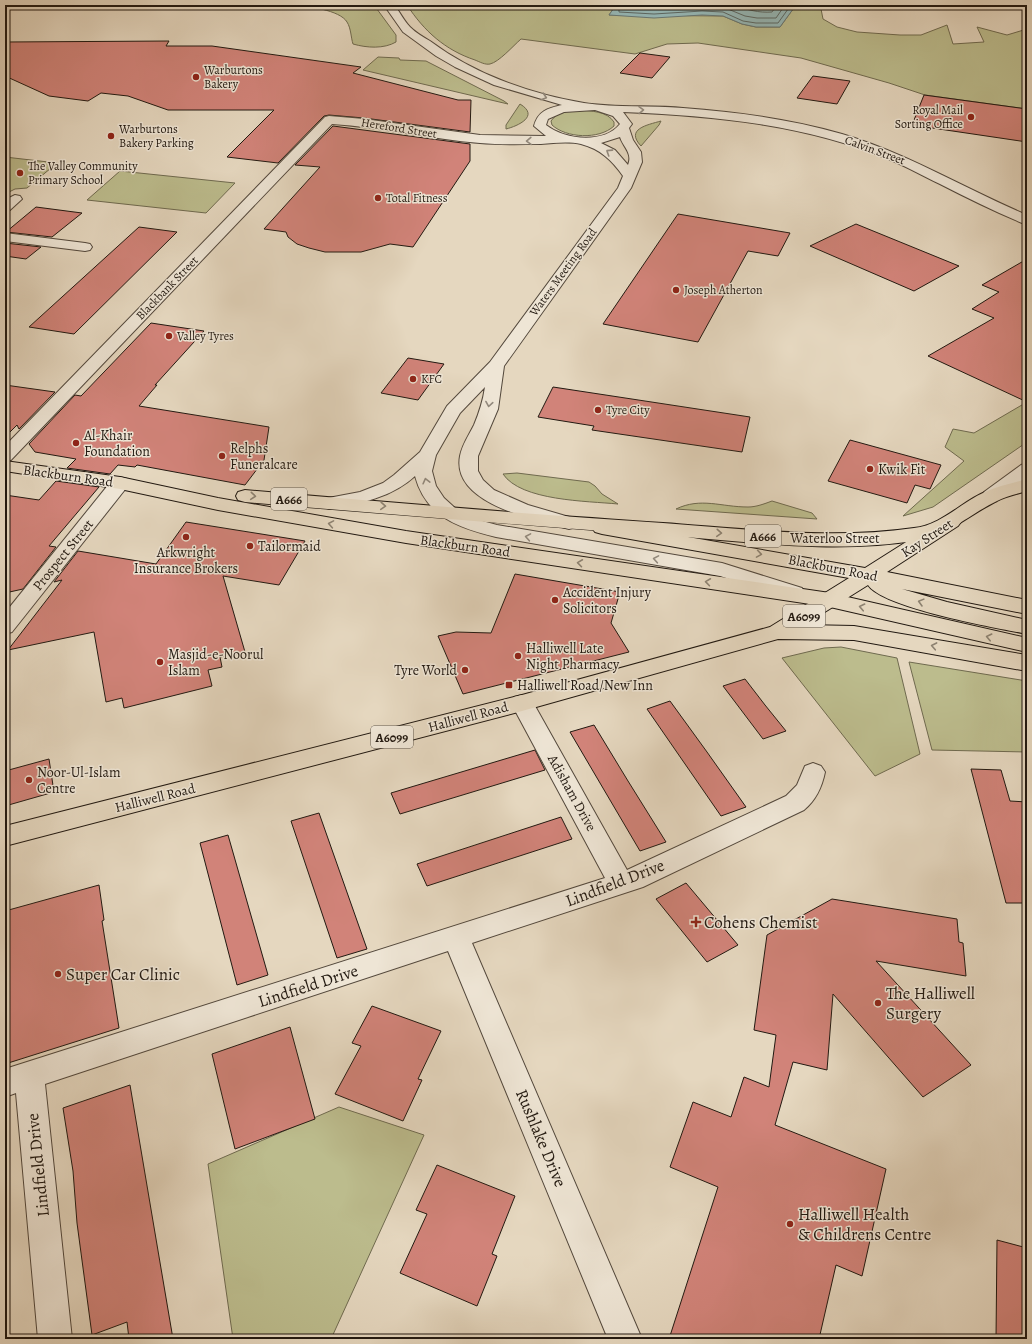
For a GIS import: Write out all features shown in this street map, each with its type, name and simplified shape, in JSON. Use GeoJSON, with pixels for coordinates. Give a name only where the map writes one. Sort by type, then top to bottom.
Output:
{"type":"FeatureCollection","features":[{"type":"Feature","properties":{"kind":"main road","name":"Blackburn Road"},"geometry":{"type":"LineString","coordinates":[[5,466],[125,484],[569,523],[870,574],[1027,607]]}},
{"type":"Feature","properties":{"kind":"main road","name":"Blackburn Road"},"geometry":{"type":"LineString","coordinates":[[125,484],[218,504],[406,537],[830,600],[1027,645]]}},
{"type":"Feature","properties":{"kind":"main road","name":"Kay Street"},"geometry":{"type":"LineString","coordinates":[[830,600],[991,496],[1027,485]]}},
{"type":"Feature","properties":{"kind":"main road","name":"Waterloo Street"},"geometry":{"type":"LineString","coordinates":[[569,523],[817,540],[896,538],[919,534],[938,528],[955,519]]}},
{"type":"Feature","properties":{"kind":"main road"},"geometry":{"type":"LineString","coordinates":[[870,574],[879,586],[888,592],[912,600],[1027,627]]}},
{"type":"Feature","properties":{"kind":"main road","name":"Halliwell Road"},"geometry":{"type":"LineString","coordinates":[[5,836],[522,703],[777,632],[830,600]]}},
{"type":"Feature","properties":{"kind":"main road"},"geometry":{"type":"LineString","coordinates":[[777,632],[854,633],[1027,663]]}},
{"type":"Feature","properties":{"kind":"street"},"geometry":{"type":"LineString","coordinates":[[390,5],[405,28],[430,48],[461,67],[506,87],[546,98],[583,106],[602,108]]}},
{"type":"Feature","properties":{"kind":"street"},"geometry":{"type":"LineString","coordinates":[[506,87],[536,107],[534,124],[558,137],[597,145],[608,151],[618,158],[629,176]]}},
{"type":"Feature","properties":{"kind":"street","name":"Hereford Street"},"geometry":{"type":"LineString","coordinates":[[470,138],[505,133],[534,124],[546,114],[558,109],[583,106]]}},
{"type":"Feature","properties":{"kind":"street","name":"Calvin Street"},"geometry":{"type":"LineString","coordinates":[[602,108],[661,110],[712,114],[784,124],[838,137],[874,148],[915,166],[985,202],[1027,220]]}},
{"type":"Feature","properties":{"kind":"street","name":"Waters Meeting Road"},"geometry":{"type":"LineString","coordinates":[[448,512],[437,502],[427,486],[424,471],[427,455],[452,410],[496,366],[618,197],[636,162],[635,152],[627,140],[632,124],[620,115],[602,108]]}},
{"type":"Feature","properties":{"kind":"street","name":"Calvin Street"},"geometry":{"type":"LineString","coordinates":[[573,139],[609,137],[632,124],[658,117],[712,114]]}},
{"type":"Feature","properties":{"kind":"street","name":"Hereford Street"},"geometry":{"type":"LineString","coordinates":[[329,120],[360,122],[470,138],[510,141],[573,139]]}},
{"type":"Feature","properties":{"kind":"street","name":"Blackbank Street"},"geometry":{"type":"LineString","coordinates":[[5,456],[329,120]]}},
{"type":"Feature","properties":{"kind":"street"},"geometry":{"type":"LineString","coordinates":[[5,237],[85,247]]}},
{"type":"Feature","properties":{"kind":"street","name":"Waters Meeting Road"},"geometry":{"type":"LineString","coordinates":[[496,366],[488,413],[469,457],[467,467],[469,476],[493,498],[506,504],[569,523]]}},
{"type":"Feature","properties":{"kind":"street"},"geometry":{"type":"LineString","coordinates":[[330,503],[364,497],[382,490],[398,481],[427,455]]}},
{"type":"Feature","properties":{"kind":"street"},"geometry":{"type":"LineString","coordinates":[[991,496],[1027,469]]}},
{"type":"Feature","properties":{"kind":"street","name":"Prospect Street"},"geometry":{"type":"LineString","coordinates":[[5,627],[125,484]]}},
{"type":"Feature","properties":{"kind":"street","name":"Blackburn Road"},"geometry":{"type":"LineString","coordinates":[[448,512],[468,523],[496,531],[722,570],[802,596]]}},
{"type":"Feature","properties":{"kind":"street","name":"Adisham Drive"},"geometry":{"type":"LineString","coordinates":[[522,703],[621,883]]}},
{"type":"Feature","properties":{"kind":"street","name":"Lindfield Drive"},"geometry":{"type":"LineString","coordinates":[[55,1339],[17,1079],[634,879],[795,803],[805,796],[810,788],[812,772]]}},
{"type":"Feature","properties":{"kind":"street","name":"Rushlake Drive"},"geometry":{"type":"LineString","coordinates":[[456,937],[626,1339]]}},
{"type":"Feature","properties":{"kind":"green space"},"geometry":{"type":"Polygon","coordinates":[[[294,5],[374,5],[396,35],[396,42],[386,46],[375,47],[353,44],[347,22],[338,14],[323,9],[294,5]]]}},
{"type":"Feature","properties":{"kind":"green space"},"geometry":{"type":"Polygon","coordinates":[[[407,5],[616,5],[609,15],[723,16],[742,24],[756,27],[780,27],[796,5],[823,5],[821,9],[823,19],[837,27],[857,32],[921,35],[947,25],[953,44],[984,42],[977,27],[1007,35],[1027,29],[1027,109],[925,95],[889,83],[801,58],[698,43],[667,44],[635,54],[521,39],[494,63],[486,64],[464,56],[445,45],[428,31],[407,5]]]}},
{"type":"Feature","properties":{"kind":"green space"},"geometry":{"type":"Polygon","coordinates":[[[378,57],[426,61],[508,104],[363,70],[378,57]]]}},
{"type":"Feature","properties":{"kind":"green space"},"geometry":{"type":"Polygon","coordinates":[[[520,104],[526,108],[528,116],[516,126],[506,129],[506,125],[520,104]]]}},
{"type":"Feature","properties":{"kind":"green space"},"geometry":{"type":"Polygon","coordinates":[[[578,110],[593,111],[603,114],[611,118],[614,122],[614,126],[608,131],[600,134],[583,136],[565,133],[552,125],[551,121],[556,116],[578,110]]]}},
{"type":"Feature","properties":{"kind":"green space"},"geometry":{"type":"Polygon","coordinates":[[[661,121],[641,146],[635,135],[637,132],[644,126],[661,121]]]}},
{"type":"Feature","properties":{"kind":"green space","name":"The Valley Community Primary School"},"geometry":{"type":"Polygon","coordinates":[[[5,157],[57,163],[27,188],[15,189],[5,194],[5,157]]]}},
{"type":"Feature","properties":{"kind":"green space"},"geometry":{"type":"Polygon","coordinates":[[[120,171],[235,183],[206,213],[87,200],[120,171]]]}},
{"type":"Feature","properties":{"kind":"green space"},"geometry":{"type":"Polygon","coordinates":[[[1027,402],[1027,442],[933,507],[903,516],[964,461],[945,447],[953,429],[974,433],[1027,402]]]}},
{"type":"Feature","properties":{"kind":"green space"},"geometry":{"type":"Polygon","coordinates":[[[517,473],[589,482],[602,494],[618,504],[539,495],[524,490],[512,483],[503,474],[517,473]]]}},
{"type":"Feature","properties":{"kind":"green space"},"geometry":{"type":"Polygon","coordinates":[[[772,501],[812,513],[817,519],[676,509],[685,505],[703,503],[751,507],[772,501]]]}},
{"type":"Feature","properties":{"kind":"green space"},"geometry":{"type":"Polygon","coordinates":[[[841,647],[897,658],[920,754],[875,776],[782,658],[824,648],[841,647]]]}},
{"type":"Feature","properties":{"kind":"green space"},"geometry":{"type":"Polygon","coordinates":[[[909,662],[1027,681],[1027,752],[932,750],[909,662]]]}},
{"type":"Feature","properties":{"kind":"green space"},"geometry":{"type":"Polygon","coordinates":[[[339,1107],[424,1135],[331,1339],[233,1339],[208,1164],[339,1107]]]}},
{"type":"Feature","properties":{"kind":"water"},"geometry":{"type":"Polygon","coordinates":[[[616,5],[796,5],[780,27],[756,27],[742,24],[723,16],[702,15],[654,18],[609,15],[616,5]]]}},
{"type":"Feature","properties":{"kind":"building","name":"Warburtons Bakery"},"geometry":{"type":"Polygon","coordinates":[[[169,41],[166,46],[212,46],[361,67],[353,73],[458,100],[471,100],[470,132],[364,118],[329,115],[324,116],[278,163],[227,157],[274,110],[168,110],[128,96],[101,93],[88,101],[49,96],[5,76],[5,42],[169,41]]]}},
{"type":"Feature","properties":{"kind":"building"},"geometry":{"type":"Polygon","coordinates":[[[640,53],[670,57],[652,78],[620,73],[640,53]]]}},
{"type":"Feature","properties":{"kind":"building"},"geometry":{"type":"Polygon","coordinates":[[[813,76],[850,81],[837,104],[797,98],[813,76]]]}},
{"type":"Feature","properties":{"kind":"building","name":"Royal Mail Sorting Office"},"geometry":{"type":"Polygon","coordinates":[[[924,95],[1027,109],[1027,142],[912,125],[924,95]]]}},
{"type":"Feature","properties":{"kind":"building","name":"Total Fitness"},"geometry":{"type":"Polygon","coordinates":[[[333,126],[470,144],[470,161],[413,247],[390,244],[361,252],[325,252],[297,244],[288,237],[286,232],[264,229],[320,167],[295,165],[333,126]]]}},
{"type":"Feature","properties":{"kind":"building"},"geometry":{"type":"Polygon","coordinates":[[[36,207],[82,213],[52,237],[6,232],[36,207]]]}},
{"type":"Feature","properties":{"kind":"building","name":"Joseph Atherton"},"geometry":{"type":"Polygon","coordinates":[[[678,214],[790,233],[778,256],[748,251],[698,342],[603,324],[678,214]]]}},
{"type":"Feature","properties":{"kind":"building"},"geometry":{"type":"Polygon","coordinates":[[[856,224],[959,266],[914,291],[810,246],[856,224]]]}},
{"type":"Feature","properties":{"kind":"building"},"geometry":{"type":"Polygon","coordinates":[[[139,227],[177,232],[74,334],[29,327],[139,227]]]}},
{"type":"Feature","properties":{"kind":"building"},"geometry":{"type":"Polygon","coordinates":[[[5,243],[41,247],[26,259],[5,256],[5,243]]]}},
{"type":"Feature","properties":{"kind":"building"},"geometry":{"type":"Polygon","coordinates":[[[1027,259],[1027,402],[928,356],[994,318],[972,309],[999,292],[982,285],[1027,259]]]}},
{"type":"Feature","properties":{"kind":"building"},"geometry":{"type":"Polygon","coordinates":[[[151,323],[204,331],[155,385],[157,385],[139,406],[269,427],[264,460],[245,485],[137,465],[135,467],[118,465],[110,474],[67,468],[76,459],[35,452],[29,444],[75,395],[81,396],[151,323]]]}},
{"type":"Feature","properties":{"kind":"building","name":"KFC"},"geometry":{"type":"Polygon","coordinates":[[[408,358],[444,364],[418,400],[381,393],[408,358]]]}},
{"type":"Feature","properties":{"kind":"building"},"geometry":{"type":"Polygon","coordinates":[[[5,385],[55,392],[19,429],[17,425],[5,437],[5,385]]]}},
{"type":"Feature","properties":{"kind":"building"},"geometry":{"type":"Polygon","coordinates":[[[553,387],[750,417],[742,452],[592,430],[594,426],[538,417],[553,387]]]}},
{"type":"Feature","properties":{"kind":"building","name":"Kwik Fit"},"geometry":{"type":"Polygon","coordinates":[[[850,440],[941,465],[930,489],[915,485],[907,503],[828,481],[850,440]]]}},
{"type":"Feature","properties":{"kind":"building"},"geometry":{"type":"Polygon","coordinates":[[[56,481],[99,487],[49,546],[56,547],[23,589],[5,593],[5,495],[39,500],[56,481]]]}},
{"type":"Feature","properties":{"kind":"building"},"geometry":{"type":"Polygon","coordinates":[[[186,522],[305,541],[279,585],[223,576],[245,652],[220,657],[222,667],[208,670],[212,686],[124,708],[122,698],[106,702],[94,632],[8,650],[62,580],[54,582],[78,551],[156,564],[186,522]]]}},
{"type":"Feature","properties":{"kind":"building"},"geometry":{"type":"Polygon","coordinates":[[[515,574],[620,592],[611,623],[629,652],[463,694],[438,636],[456,632],[491,633],[515,574]]]}},
{"type":"Feature","properties":{"kind":"building"},"geometry":{"type":"Polygon","coordinates":[[[745,679],[786,731],[763,739],[723,686],[745,679]]]}},
{"type":"Feature","properties":{"kind":"building"},"geometry":{"type":"Polygon","coordinates":[[[670,701],[746,807],[721,816],[647,709],[670,701]]]}},
{"type":"Feature","properties":{"kind":"building"},"geometry":{"type":"Polygon","coordinates":[[[594,725],[666,842],[640,851],[570,732],[594,725]]]}},
{"type":"Feature","properties":{"kind":"building"},"geometry":{"type":"Polygon","coordinates":[[[535,750],[545,770],[400,814],[391,793],[535,750]]]}},
{"type":"Feature","properties":{"kind":"building","name":"Noor-Ul-Islam Centre"},"geometry":{"type":"Polygon","coordinates":[[[49,759],[54,792],[5,806],[5,771],[49,759]]]}},
{"type":"Feature","properties":{"kind":"building"},"geometry":{"type":"Polygon","coordinates":[[[971,769],[1001,770],[1010,801],[1027,802],[1027,903],[1006,903],[971,769]]]}},
{"type":"Feature","properties":{"kind":"building"},"geometry":{"type":"Polygon","coordinates":[[[319,813],[367,949],[337,958],[291,821],[319,813]]]}},
{"type":"Feature","properties":{"kind":"building"},"geometry":{"type":"Polygon","coordinates":[[[561,817],[572,839],[427,886],[417,864],[561,817]]]}},
{"type":"Feature","properties":{"kind":"building"},"geometry":{"type":"Polygon","coordinates":[[[228,835],[268,975],[237,985],[200,843],[228,835]]]}},
{"type":"Feature","properties":{"kind":"building","name":"Cohens Chemist"},"geometry":{"type":"Polygon","coordinates":[[[686,883],[738,945],[707,962],[656,899],[686,883]]]}},
{"type":"Feature","properties":{"kind":"building","name":"Super Car Clinic"},"geometry":{"type":"Polygon","coordinates":[[[99,885],[104,920],[102,921],[119,1028],[5,1064],[5,911],[99,885]]]}},
{"type":"Feature","properties":{"kind":"building"},"geometry":{"type":"Polygon","coordinates":[[[832,899],[957,919],[959,942],[963,943],[966,976],[876,961],[971,1065],[923,1097],[833,994],[827,1070],[793,1062],[775,1125],[886,1169],[862,1276],[836,1265],[819,1339],[669,1339],[718,1187],[670,1167],[693,1102],[731,1117],[744,1077],[769,1087],[776,1035],[754,1030],[767,935],[832,899]]]}},
{"type":"Feature","properties":{"kind":"building"},"geometry":{"type":"Polygon","coordinates":[[[372,1006],[441,1031],[418,1079],[422,1080],[403,1121],[335,1094],[361,1046],[352,1043],[372,1006]]]}},
{"type":"Feature","properties":{"kind":"building"},"geometry":{"type":"Polygon","coordinates":[[[290,1027],[315,1119],[235,1149],[212,1054],[290,1027]]]}},
{"type":"Feature","properties":{"kind":"building"},"geometry":{"type":"Polygon","coordinates":[[[130,1085],[173,1339],[129,1339],[127,1322],[92,1335],[77,1223],[73,1171],[63,1108],[130,1085]]]}},
{"type":"Feature","properties":{"kind":"building"},"geometry":{"type":"Polygon","coordinates":[[[437,1165],[515,1196],[492,1254],[497,1256],[477,1306],[400,1273],[427,1214],[416,1210],[437,1165]]]}},
{"type":"Feature","properties":{"kind":"building"},"geometry":{"type":"Polygon","coordinates":[[[997,1240],[1027,1248],[1027,1339],[996,1339],[997,1240]]]}},
{"type":"Feature","properties":{"kind":"place","name":"Warburtons Bakery"},"geometry":{"type":"Point","coordinates":[196,77]}},
{"type":"Feature","properties":{"kind":"place","name":"Royal Mail Sorting Office"},"geometry":{"type":"Point","coordinates":[971,117]}},
{"type":"Feature","properties":{"kind":"place","name":"Warburtons Bakery Parking"},"geometry":{"type":"Point","coordinates":[111,136]}},
{"type":"Feature","properties":{"kind":"place","name":"The Valley Community Primary School"},"geometry":{"type":"Point","coordinates":[20,173]}},
{"type":"Feature","properties":{"kind":"place","name":"Total Fitness"},"geometry":{"type":"Point","coordinates":[378,198]}},
{"type":"Feature","properties":{"kind":"place","name":"Joseph Atherton"},"geometry":{"type":"Point","coordinates":[676,290]}},
{"type":"Feature","properties":{"kind":"place","name":"Valley Tyres"},"geometry":{"type":"Point","coordinates":[169,336]}},
{"type":"Feature","properties":{"kind":"place","name":"KFC"},"geometry":{"type":"Point","coordinates":[413,379]}},
{"type":"Feature","properties":{"kind":"place","name":"Tyre City"},"geometry":{"type":"Point","coordinates":[598,410]}},
{"type":"Feature","properties":{"kind":"place","name":"Al-Khair Foundation"},"geometry":{"type":"Point","coordinates":[76,443]}},
{"type":"Feature","properties":{"kind":"place","name":"Relphs Funeralcare"},"geometry":{"type":"Point","coordinates":[222,456]}},
{"type":"Feature","properties":{"kind":"place","name":"Kwik Fit"},"geometry":{"type":"Point","coordinates":[870,469]}},
{"type":"Feature","properties":{"kind":"place","name":"Arkwright Insurance Brokers"},"geometry":{"type":"Point","coordinates":[186,537]}},
{"type":"Feature","properties":{"kind":"place","name":"Tailormaid"},"geometry":{"type":"Point","coordinates":[250,546]}},
{"type":"Feature","properties":{"kind":"place","name":"Accident Injury Solicitors"},"geometry":{"type":"Point","coordinates":[555,600]}},
{"type":"Feature","properties":{"kind":"place","name":"Halliwell Late Night Pharmacy"},"geometry":{"type":"Point","coordinates":[518,656]}},
{"type":"Feature","properties":{"kind":"place","name":"Masjid-e-Noorul Islam"},"geometry":{"type":"Point","coordinates":[160,662]}},
{"type":"Feature","properties":{"kind":"place","name":"Tyre World"},"geometry":{"type":"Point","coordinates":[465,670]}},
{"type":"Feature","properties":{"kind":"place","name":"Halliwell Road/New Inn"},"geometry":{"type":"Point","coordinates":[509,685]}},
{"type":"Feature","properties":{"kind":"place","name":"Noor-Ul-Islam Centre"},"geometry":{"type":"Point","coordinates":[29,780]}},
{"type":"Feature","properties":{"kind":"place","name":"Cohens Chemist"},"geometry":{"type":"Point","coordinates":[696,922]}},
{"type":"Feature","properties":{"kind":"place","name":"Super Car Clinic"},"geometry":{"type":"Point","coordinates":[58,974]}},
{"type":"Feature","properties":{"kind":"place","name":"The Halliwell Surgery"},"geometry":{"type":"Point","coordinates":[878,1003]}},
{"type":"Feature","properties":{"kind":"place","name":"Halliwell Health & Childrens Centre"},"geometry":{"type":"Point","coordinates":[790,1224]}}]}
